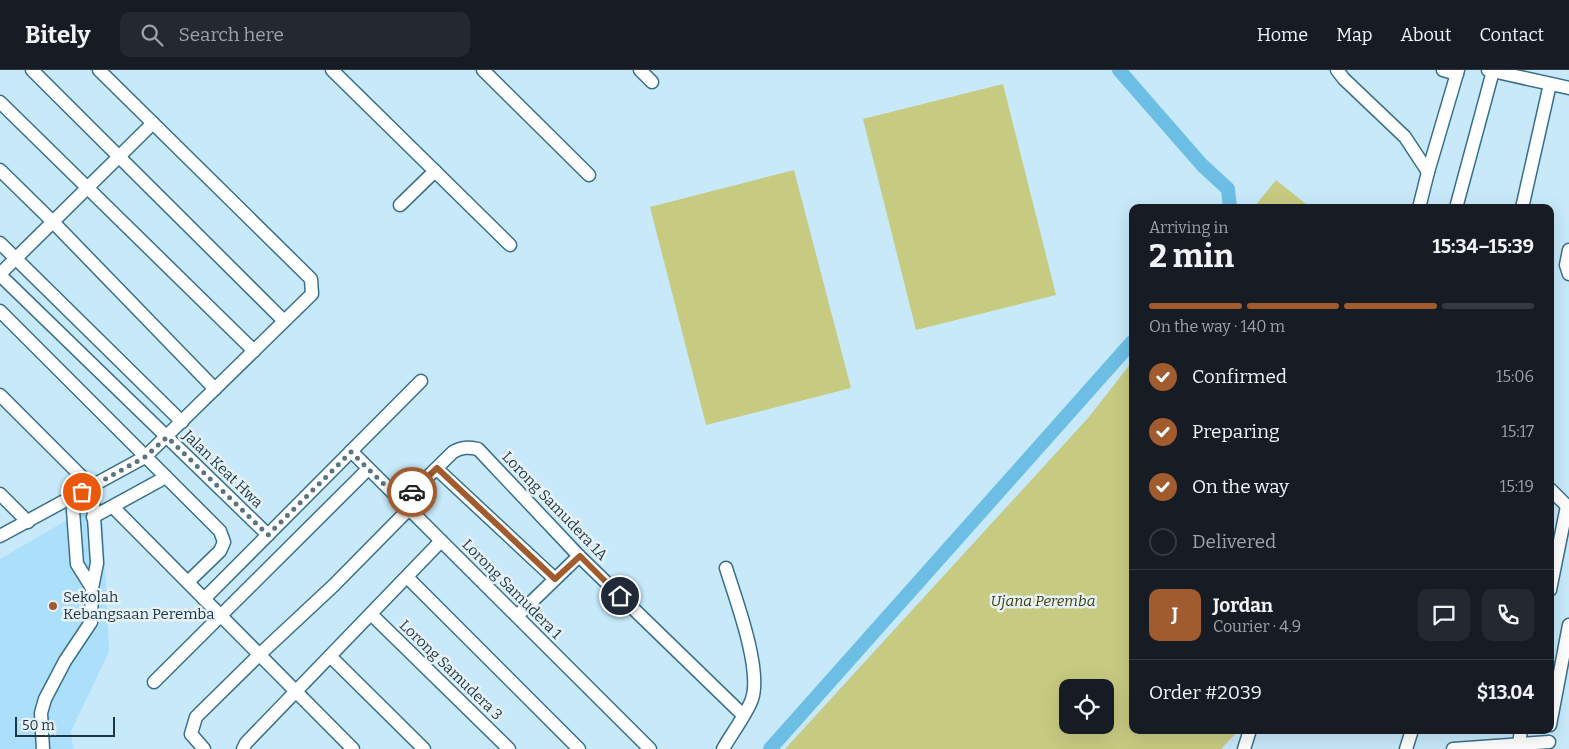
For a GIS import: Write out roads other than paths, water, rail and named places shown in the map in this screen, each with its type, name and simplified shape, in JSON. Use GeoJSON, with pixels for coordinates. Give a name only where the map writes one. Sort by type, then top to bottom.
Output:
{"type":"FeatureCollection","features":[{"type":"Feature","properties":{"kind":"street"},"geometry":{"type":"LineString","coordinates":[[32,70],[284,321]]}},
{"type":"Feature","properties":{"kind":"street"},"geometry":{"type":"LineString","coordinates":[[99,70],[312,279],[312,294],[167,437],[0,275],[153,123]]}},
{"type":"Feature","properties":{"kind":"street"},"geometry":{"type":"LineString","coordinates":[[332,70],[510,245]]}},
{"type":"Feature","properties":{"kind":"street"},"geometry":{"type":"LineString","coordinates":[[483,70],[590,175]]}},
{"type":"Feature","properties":{"kind":"street"},"geometry":{"type":"LineString","coordinates":[[640,70],[652,82]]}},
{"type":"Feature","properties":{"kind":"street"},"geometry":{"type":"LineString","coordinates":[[1337,70],[1405,137],[1428,172]]}},
{"type":"Feature","properties":{"kind":"street"},"geometry":{"type":"LineString","coordinates":[[1420,204],[1457,72],[1442,70]]}},
{"type":"Feature","properties":{"kind":"street"},"geometry":{"type":"LineString","coordinates":[[1457,204],[1490,71],[1569,88]]}},
{"type":"Feature","properties":{"kind":"street"},"geometry":{"type":"LineString","coordinates":[[1523,204],[1550,84]]}},
{"type":"Feature","properties":{"kind":"street"},"geometry":{"type":"LineString","coordinates":[[0,102],[254,351]]}},
{"type":"Feature","properties":{"kind":"street"},"geometry":{"type":"LineString","coordinates":[[0,170],[215,389]]}},
{"type":"Feature","properties":{"kind":"street"},"geometry":{"type":"LineString","coordinates":[[400,205],[435,172]]}},
{"type":"Feature","properties":{"kind":"street"},"geometry":{"type":"LineString","coordinates":[[0,243],[182,422]]}},
{"type":"Feature","properties":{"kind":"street"},"geometry":{"type":"LineString","coordinates":[[1569,250],[1566,265],[1569,274]]}},
{"type":"Feature","properties":{"kind":"street"},"geometry":{"type":"LineString","coordinates":[[0,311],[220,531],[224,542],[220,551],[188,582]]}},
{"type":"Feature","properties":{"kind":"street"},"geometry":{"type":"LineString","coordinates":[[204,599],[421,381]]}},
{"type":"Feature","properties":{"kind":"street"},"geometry":{"type":"LineString","coordinates":[[0,395],[92,487],[97,563],[92,588],[91,622],[65,661],[45,699],[41,713],[43,749]]}},
{"type":"Feature","properties":{"kind":"street","name":"Jalan Keat Hwa"},"geometry":{"type":"LineString","coordinates":[[0,536],[145,457],[167,437],[268,535]]}},
{"type":"Feature","properties":{"kind":"street","name":"Lorong Samudera 1A"},"geometry":{"type":"LineString","coordinates":[[204,749],[191,734],[196,717],[333,586],[437,468],[454,452],[460,448],[467,447],[478,449],[580,556],[743,715]]}},
{"type":"Feature","properties":{"kind":"street","name":"Lorong Samudera 1"},"geometry":{"type":"LineString","coordinates":[[351,452],[650,749]]}},
{"type":"Feature","properties":{"kind":"street"},"geometry":{"type":"LineString","coordinates":[[154,682],[368,468]]}},
{"type":"Feature","properties":{"kind":"street"},"geometry":{"type":"LineString","coordinates":[[437,468],[555,579]]}},
{"type":"Feature","properties":{"kind":"street"},"geometry":{"type":"LineString","coordinates":[[93,517],[166,477]]}},
{"type":"Feature","properties":{"kind":"street"},"geometry":{"type":"LineString","coordinates":[[1554,492],[1568,507],[1554,572]]}},
{"type":"Feature","properties":{"kind":"street"},"geometry":{"type":"LineString","coordinates":[[0,494],[28,522]]}},
{"type":"Feature","properties":{"kind":"street"},"geometry":{"type":"LineString","coordinates":[[72,498],[77,564],[92,588]]}},
{"type":"Feature","properties":{"kind":"street"},"geometry":{"type":"LineString","coordinates":[[113,507],[296,691],[347,747]]}},
{"type":"Feature","properties":{"kind":"street"},"geometry":{"type":"LineString","coordinates":[[243,749],[246,742],[442,541]]}},
{"type":"Feature","properties":{"kind":"street"},"geometry":{"type":"LineString","coordinates":[[517,616],[580,556]]}},
{"type":"Feature","properties":{"kind":"street"},"geometry":{"type":"LineString","coordinates":[[723,749],[752,700],[755,685],[754,668],[741,613],[726,568]]}},
{"type":"Feature","properties":{"kind":"street"},"geometry":{"type":"LineString","coordinates":[[407,577],[579,749]]}},
{"type":"Feature","properties":{"kind":"street","name":"Lorong Samudera 3"},"geometry":{"type":"LineString","coordinates":[[371,614],[509,749]]}},
{"type":"Feature","properties":{"kind":"street"},"geometry":{"type":"LineString","coordinates":[[1554,704],[1569,625]]}},
{"type":"Feature","properties":{"kind":"street"},"geometry":{"type":"LineString","coordinates":[[330,656],[424,749]]}},
{"type":"Feature","properties":{"kind":"street"},"geometry":{"type":"LineString","coordinates":[[1244,749],[1249,734]]}},
{"type":"Feature","properties":{"kind":"street"},"geometry":{"type":"LineString","coordinates":[[1406,749],[1411,734]]}},
{"type":"Feature","properties":{"kind":"street"},"geometry":{"type":"LineString","coordinates":[[1519,744],[1520,734]]}},
{"type":"Feature","properties":{"kind":"street"},"geometry":{"type":"LineString","coordinates":[[1453,749],[1549,740]]}},
{"type":"Feature","properties":{"kind":"waterway"},"geometry":{"type":"LineString","coordinates":[[1119,70],[1202,165],[1228,189],[1230,204]]}},
{"type":"Feature","properties":{"kind":"waterway"},"geometry":{"type":"LineString","coordinates":[[770,749],[1129,345]]}},
{"type":"Feature","properties":{"kind":"place","name":"Sekolah Kebangsaan Peremba"},"geometry":{"type":"Point","coordinates":[53,606]}},
{"type":"Feature","properties":{"kind":"park label","name":"Ujana Peremba"},"geometry":{"type":"Point","coordinates":[1043,601]}}]}
